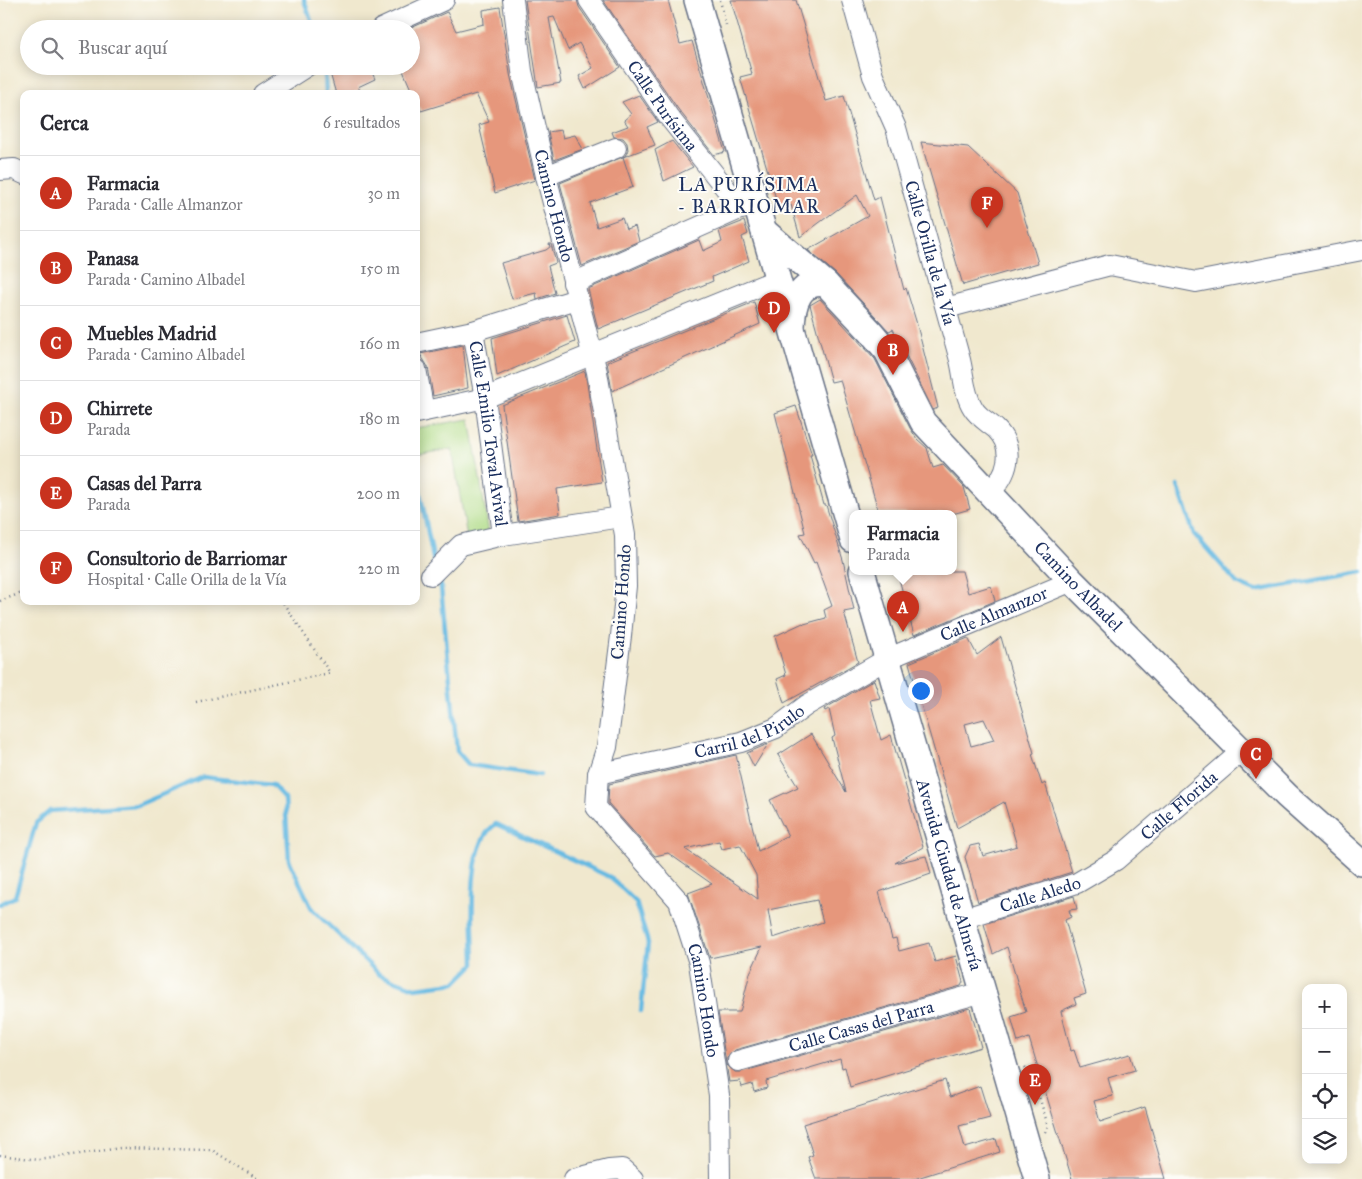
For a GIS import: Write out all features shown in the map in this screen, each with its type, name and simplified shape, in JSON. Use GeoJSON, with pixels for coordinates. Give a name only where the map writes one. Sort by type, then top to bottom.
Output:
{"type":"FeatureCollection","features":[{"type":"Feature","properties":{"kind":"main road"},"geometry":{"type":"LineString","coordinates":[[697,0],[748,205],[764,231],[849,526]]}},
{"type":"Feature","properties":{"kind":"main road","name":"Camino Albadel"},"geometry":{"type":"LineString","coordinates":[[764,231],[826,284],[887,351],[923,422],[1072,581],[1287,796],[1362,863]]}},
{"type":"Feature","properties":{"kind":"main road"},"geometry":{"type":"LineString","coordinates":[[778,279],[771,306],[789,372],[803,367]]}},
{"type":"Feature","properties":{"kind":"main road"},"geometry":{"type":"LineString","coordinates":[[792,328],[795,304],[803,288],[815,283],[826,284]]}},
{"type":"Feature","properties":{"kind":"main road","name":"Avenida Ciudad de Almería"},"geometry":{"type":"LineString","coordinates":[[863,575],[1037,1179]]}},
{"type":"Feature","properties":{"kind":"street"},"geometry":{"type":"LineString","coordinates":[[401,20],[444,0]]}},
{"type":"Feature","properties":{"kind":"street","name":"Camino Hondo"},"geometry":{"type":"LineString","coordinates":[[514,0],[522,71],[546,176],[593,354],[625,535],[624,611],[607,747],[598,774],[596,807],[678,901],[699,963],[719,1095],[720,1179]]}},
{"type":"Feature","properties":{"kind":"street","name":"Calle Purísima"},"geometry":{"type":"LineString","coordinates":[[589,0],[668,116],[748,205]]}},
{"type":"Feature","properties":{"kind":"street","name":"Calle Orilla de la Vía"},"geometry":{"type":"LineString","coordinates":[[852,0],[873,76],[896,128],[946,308],[970,403],[974,411],[1002,436],[1006,446],[1008,466],[1005,474],[990,492]]}},
{"type":"Feature","properties":{"kind":"street"},"geometry":{"type":"LineString","coordinates":[[268,90],[293,75]]}},
{"type":"Feature","properties":{"kind":"street"},"geometry":{"type":"LineString","coordinates":[[546,176],[616,148]]}},
{"type":"Feature","properties":{"kind":"street"},"geometry":{"type":"LineString","coordinates":[[0,170],[14,169],[20,172]]}},
{"type":"Feature","properties":{"kind":"street"},"geometry":{"type":"LineString","coordinates":[[420,342],[473,331],[575,291],[748,205]]}},
{"type":"Feature","properties":{"kind":"street"},"geometry":{"type":"LineString","coordinates":[[946,308],[1110,265],[1196,282],[1362,250]]}},
{"type":"Feature","properties":{"kind":"street"},"geometry":{"type":"LineString","coordinates":[[420,412],[485,398],[778,279]]}},
{"type":"Feature","properties":{"kind":"street","name":"Calle Emilio Toval Avival"},"geometry":{"type":"LineString","coordinates":[[473,331],[485,398],[504,535]]}},
{"type":"Feature","properties":{"kind":"street"},"geometry":{"type":"LineString","coordinates":[[431,575],[461,544],[504,535],[621,517]]}},
{"type":"Feature","properties":{"kind":"street","name":"Calle Almanzor"},"geometry":{"type":"LineString","coordinates":[[887,659],[1072,581]]}},
{"type":"Feature","properties":{"kind":"street","name":"Carril del Pirulo"},"geometry":{"type":"LineString","coordinates":[[598,774],[741,742],[759,735],[776,728],[807,705],[887,659]]}},
{"type":"Feature","properties":{"kind":"street","name":"Calle Florida"},"geometry":{"type":"LineString","coordinates":[[1116,860],[1242,751]]}},
{"type":"Feature","properties":{"kind":"street","name":"Calle Aledo"},"geometry":{"type":"LineString","coordinates":[[962,918],[1077,883],[1116,860]]}},
{"type":"Feature","properties":{"kind":"street","name":"Calle Casas del Parra"},"geometry":{"type":"LineString","coordinates":[[738,1061],[983,992]]}},
{"type":"Feature","properties":{"kind":"street"},"geometry":{"type":"LineString","coordinates":[[574,1179],[609,1170],[622,1170],[634,1179]]}},
{"type":"Feature","properties":{"kind":"path"},"geometry":{"type":"LineString","coordinates":[[0,601],[20,594]]}},
{"type":"Feature","properties":{"kind":"path"},"geometry":{"type":"LineString","coordinates":[[196,702],[330,673],[285,605]]}},
{"type":"Feature","properties":{"kind":"path"},"geometry":{"type":"LineString","coordinates":[[0,1156],[39,1160],[120,1148],[212,1150],[258,1179]]}},
{"type":"Feature","properties":{"kind":"green space"},"geometry":{"type":"Polygon","coordinates":[[[470,419],[489,533],[467,537],[452,449],[420,454],[420,427],[470,419]]]}},
{"type":"Feature","properties":{"kind":"building"},"geometry":{"type":"Polygon","coordinates":[[[525,0],[577,0],[579,7],[620,67],[585,89],[579,76],[593,68],[579,43],[568,50],[554,17],[549,18],[561,83],[538,87],[525,0]]]}},
{"type":"Feature","properties":{"kind":"building"},"geometry":{"type":"Polygon","coordinates":[[[603,0],[668,0],[680,44],[692,41],[725,152],[714,155],[678,109],[603,0]]]}},
{"type":"Feature","properties":{"kind":"building"},"geometry":{"type":"Polygon","coordinates":[[[731,0],[796,0],[826,101],[844,96],[874,200],[880,197],[904,290],[906,288],[916,321],[938,408],[933,410],[893,329],[889,331],[836,274],[808,250],[868,216],[857,195],[800,237],[791,205],[779,209],[740,77],[752,74],[731,0]]]}},
{"type":"Feature","properties":{"kind":"building"},"geometry":{"type":"Polygon","coordinates":[[[500,7],[510,74],[535,180],[495,193],[479,125],[489,122],[476,94],[421,111],[420,90],[411,90],[405,75],[420,75],[420,24],[447,12],[456,31],[484,24],[483,10],[500,7]]]}},
{"type":"Feature","properties":{"kind":"building"},"geometry":{"type":"Polygon","coordinates":[[[331,75],[373,75],[375,79],[358,87],[360,90],[335,90],[331,75]]]}},
{"type":"Feature","properties":{"kind":"building"},"geometry":{"type":"Polygon","coordinates":[[[639,95],[658,122],[647,127],[655,145],[623,157],[633,187],[590,203],[597,227],[622,218],[626,229],[635,226],[639,241],[582,266],[560,183],[625,156],[628,150],[627,143],[623,138],[614,137],[612,132],[628,126],[624,120],[631,114],[622,102],[639,95]]]}},
{"type":"Feature","properties":{"kind":"building"},"geometry":{"type":"Polygon","coordinates":[[[561,130],[563,138],[575,135],[583,149],[554,160],[548,132],[561,130]]]}},
{"type":"Feature","properties":{"kind":"building"},"geometry":{"type":"Polygon","coordinates":[[[672,141],[693,167],[664,181],[655,150],[672,141]]]}},
{"type":"Feature","properties":{"kind":"building"},"geometry":{"type":"Polygon","coordinates":[[[921,142],[968,147],[1017,193],[1038,263],[963,285],[921,142]]]}},
{"type":"Feature","properties":{"kind":"building"},"geometry":{"type":"Polygon","coordinates":[[[744,221],[748,234],[742,237],[749,261],[712,277],[713,281],[598,329],[588,289],[699,240],[703,251],[722,242],[719,231],[744,221]]]}},
{"type":"Feature","properties":{"kind":"building"},"geometry":{"type":"Polygon","coordinates":[[[549,244],[551,244],[556,263],[548,266],[555,293],[537,299],[536,293],[512,299],[501,263],[546,250],[550,247],[549,244]]]}},
{"type":"Feature","properties":{"kind":"building"},"geometry":{"type":"Polygon","coordinates":[[[820,299],[875,359],[910,428],[917,439],[927,448],[933,468],[943,465],[964,487],[970,509],[957,513],[957,510],[878,510],[840,380],[831,382],[810,305],[820,299]]]}},
{"type":"Feature","properties":{"kind":"building"},"geometry":{"type":"Polygon","coordinates":[[[754,302],[760,324],[612,391],[607,362],[754,302]]]}},
{"type":"Feature","properties":{"kind":"building"},"geometry":{"type":"Polygon","coordinates":[[[567,315],[575,342],[497,376],[492,338],[567,315]]]}},
{"type":"Feature","properties":{"kind":"building"},"geometry":{"type":"Polygon","coordinates":[[[463,345],[468,388],[433,396],[428,367],[420,354],[463,345]]]}},
{"type":"Feature","properties":{"kind":"building"},"geometry":{"type":"Polygon","coordinates":[[[585,371],[602,482],[557,489],[560,514],[518,521],[502,405],[585,371]]]}},
{"type":"Feature","properties":{"kind":"building"},"geometry":{"type":"Polygon","coordinates":[[[796,406],[812,455],[810,455],[824,505],[826,505],[843,560],[854,610],[844,612],[858,662],[784,703],[777,679],[786,675],[775,636],[803,623],[826,618],[824,610],[832,606],[816,562],[814,563],[800,534],[805,533],[775,413],[796,406]]]}},
{"type":"Feature","properties":{"kind":"building"},"geometry":{"type":"Polygon","coordinates":[[[957,571],[962,571],[968,593],[991,586],[995,601],[914,635],[898,575],[957,575],[957,571]]]}},
{"type":"Feature","properties":{"kind":"building"},"geometry":{"type":"Polygon","coordinates":[[[1001,637],[1034,753],[1032,754],[1042,785],[1045,783],[1072,872],[978,902],[965,857],[970,846],[979,844],[983,856],[1017,846],[1004,802],[957,828],[909,663],[968,638],[977,655],[1001,637]],[[984,719],[965,724],[971,746],[994,740],[984,719]]]}},
{"type":"Feature","properties":{"kind":"building"},"geometry":{"type":"Polygon","coordinates":[[[874,680],[880,698],[870,700],[881,740],[891,735],[923,847],[895,863],[926,856],[931,874],[879,892],[892,939],[896,938],[899,951],[929,943],[935,962],[956,956],[963,982],[961,986],[735,1050],[727,1058],[727,1065],[735,1072],[741,1072],[970,1008],[981,1047],[850,1087],[845,1067],[842,1068],[840,1059],[766,1081],[767,1088],[754,1092],[752,1084],[742,1087],[740,1081],[729,1082],[718,1012],[740,1012],[750,973],[762,947],[710,958],[688,893],[712,884],[668,853],[655,856],[608,803],[609,784],[736,755],[758,851],[788,836],[770,800],[798,787],[778,755],[811,734],[846,792],[832,738],[835,736],[829,709],[825,711],[824,709],[874,680]],[[719,841],[685,849],[758,899],[756,875],[740,845],[722,849],[719,841]],[[817,900],[768,910],[773,938],[823,922],[817,900]]]}},
{"type":"Feature","properties":{"kind":"building"},"geometry":{"type":"Polygon","coordinates":[[[768,744],[754,767],[747,753],[768,744]]]}},
{"type":"Feature","properties":{"kind":"building"},"geometry":{"type":"Polygon","coordinates":[[[1074,896],[1077,909],[1069,910],[1071,917],[1065,920],[1086,994],[1074,998],[1076,1004],[1061,1011],[1071,1051],[1074,1050],[1080,1068],[1130,1054],[1135,1070],[1108,1078],[1113,1096],[1094,1101],[1100,1122],[1145,1107],[1166,1179],[1072,1179],[1029,1038],[1018,1042],[1011,1017],[1026,1012],[1007,947],[993,954],[984,924],[1074,896]]]}},
{"type":"Feature","properties":{"kind":"building"},"geometry":{"type":"Polygon","coordinates":[[[945,1080],[950,1097],[980,1086],[990,1118],[959,1126],[965,1148],[996,1139],[1000,1152],[914,1179],[816,1179],[808,1157],[813,1155],[803,1124],[945,1080]]]}},
{"type":"Feature","properties":{"kind":"waterway"},"geometry":{"type":"LineString","coordinates":[[304,0],[311,20]]}},
{"type":"Feature","properties":{"kind":"waterway"},"geometry":{"type":"LineString","coordinates":[[325,75],[326,90]]}},
{"type":"Feature","properties":{"kind":"waterway"},"geometry":{"type":"LineString","coordinates":[[1178,486],[1194,534],[1237,583],[1255,591],[1362,572]]}},
{"type":"Feature","properties":{"kind":"waterway"},"geometry":{"type":"LineString","coordinates":[[420,492],[434,563]]}},
{"type":"Feature","properties":{"kind":"waterway"},"geometry":{"type":"LineString","coordinates":[[440,578],[457,751],[469,765],[540,775]]}},
{"type":"Feature","properties":{"kind":"waterway"},"geometry":{"type":"LineString","coordinates":[[0,904],[15,897],[36,823],[50,811],[138,805],[203,777],[272,785],[285,799],[289,860],[312,909],[380,975],[415,988],[455,983],[474,964],[473,889],[475,868],[479,850],[486,834],[496,824],[610,877],[636,902],[648,943],[641,1011]]}},
{"type":"Feature","properties":{"kind":"place","name":"Consultorio de Barriomar"},"geometry":{"type":"Point","coordinates":[987,228]}},
{"type":"Feature","properties":{"kind":"place","name":"Chirrete"},"geometry":{"type":"Point","coordinates":[774,333]}},
{"type":"Feature","properties":{"kind":"place","name":"Panasa"},"geometry":{"type":"Point","coordinates":[893,375]}},
{"type":"Feature","properties":{"kind":"place","name":"Farmacia"},"geometry":{"type":"Point","coordinates":[903,632]}},
{"type":"Feature","properties":{"kind":"place","name":"Muebles Madrid"},"geometry":{"type":"Point","coordinates":[1256,779]}},
{"type":"Feature","properties":{"kind":"place","name":"Casas del Parra"},"geometry":{"type":"Point","coordinates":[1035,1105]}},
{"type":"Feature","properties":{"kind":"district","name":"LA PURÍSIMA - BARRIOMAR"},"geometry":{"type":"Point","coordinates":[749,195]}}]}
